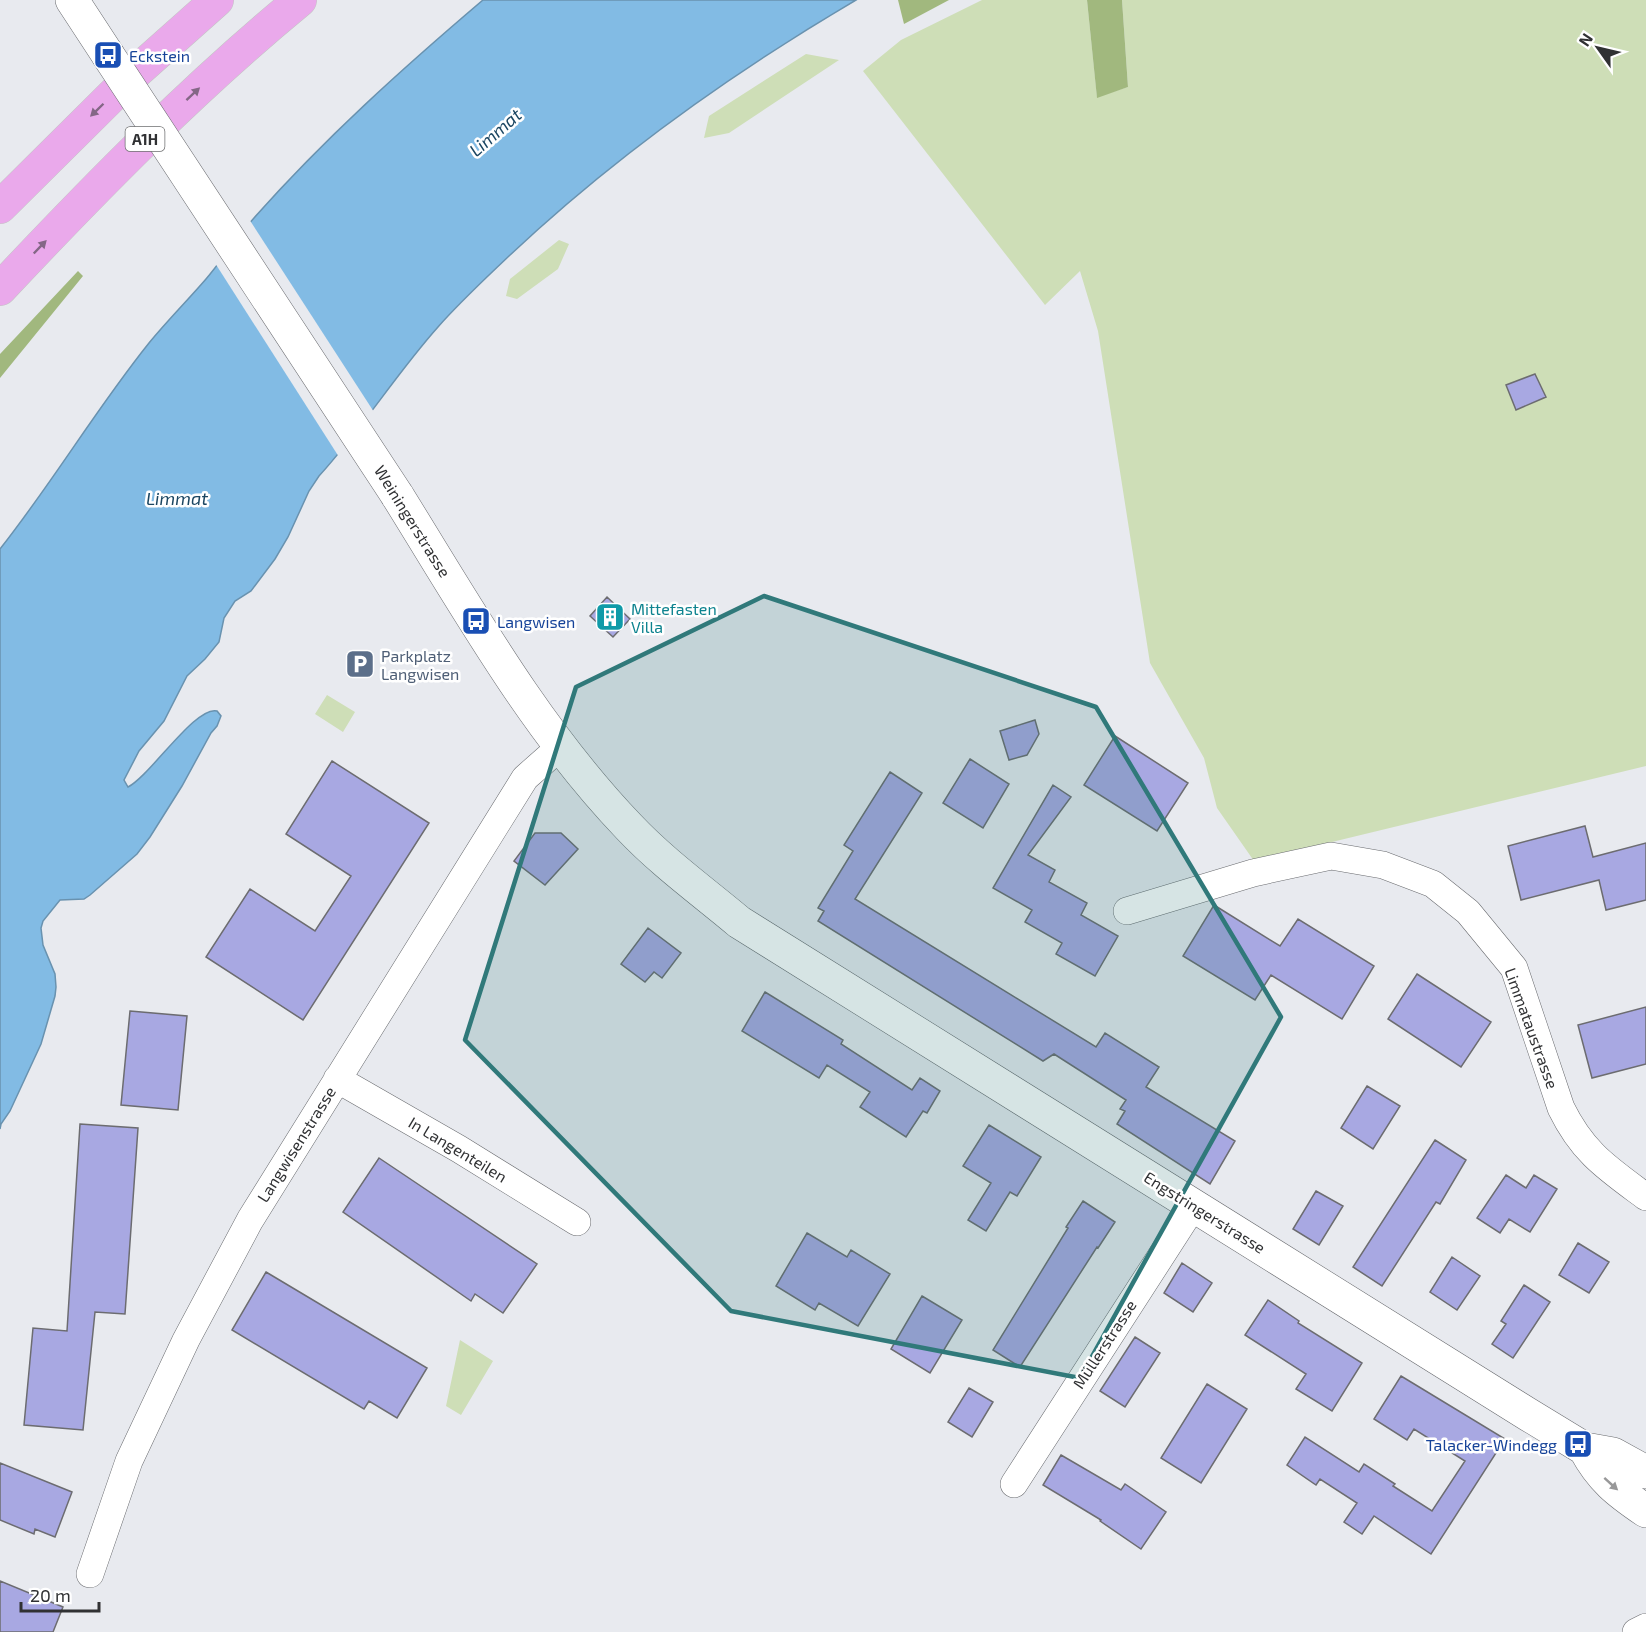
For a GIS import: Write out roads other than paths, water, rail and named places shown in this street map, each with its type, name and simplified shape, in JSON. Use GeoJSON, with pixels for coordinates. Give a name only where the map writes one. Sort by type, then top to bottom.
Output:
{"type":"FeatureCollection","features":[{"type":"Feature","properties":{"kind":"highway"},"geometry":{"type":"LineString","coordinates":[[0,207],[126,82],[217,0]]}},
{"type":"Feature","properties":{"kind":"highway","name":"A1H"},"geometry":{"type":"LineString","coordinates":[[0,289],[139,146],[191,96],[300,0]]}},
{"type":"Feature","properties":{"kind":"main road","name":"Weiningerstrasse"},"geometry":{"type":"LineString","coordinates":[[72,0],[397,495],[520,691],[560,747],[629,828],[670,865],[740,922],[826,975]]}},
{"type":"Feature","properties":{"kind":"main road","name":"Engstringerstrasse"},"geometry":{"type":"LineString","coordinates":[[826,975],[1585,1449],[1613,1454],[1646,1472]]}},
{"type":"Feature","properties":{"kind":"main road","name":"Engstringerstrasse"},"geometry":{"type":"LineString","coordinates":[[1585,1449],[1606,1481],[1646,1511]]}},
{"type":"Feature","properties":{"kind":"street","name":"Langwisenstrasse"},"geometry":{"type":"LineString","coordinates":[[90,1574],[129,1461],[186,1340],[250,1220],[525,778],[560,747]]}},
{"type":"Feature","properties":{"kind":"street","name":"Limmataustrasse"},"geometry":{"type":"LineString","coordinates":[[1126,912],[1253,873],[1331,856],[1383,865],[1433,884],[1468,912],[1514,968],[1561,1108],[1571,1129],[1589,1153],[1646,1197]]}},
{"type":"Feature","properties":{"kind":"street","name":"In Langenteilen"},"geometry":{"type":"LineString","coordinates":[[337,1079],[459,1149],[577,1222]]}},
{"type":"Feature","properties":{"kind":"street","name":"Müllerstrasse"},"geometry":{"type":"LineString","coordinates":[[1014,1484],[1194,1205]]}},
{"type":"Feature","properties":{"kind":"street"},"geometry":{"type":"LineString","coordinates":[[1636,1632],[1646,1626]]}},
{"type":"Feature","properties":{"kind":"water","name":"Limmat"},"geometry":{"type":"Polygon","coordinates":[[[483,0],[856,0],[764,57],[675,118],[590,184],[549,220],[482,282],[438,327],[319,476],[309,491],[275,559],[251,591],[235,601],[224,618],[219,642],[187,676],[164,721],[139,751],[124,780],[128,787],[148,770],[197,719],[208,712],[217,711],[221,716],[217,726],[182,786],[137,854],[84,899],[60,900],[43,921],[41,928],[43,945],[55,974],[55,996],[41,1044],[0,1129],[0,549],[130,368],[206,279],[254,218],[308,160],[365,105],[483,0]]]}},
{"type":"Feature","properties":{"kind":"place","name":"Eckstein"},"geometry":{"type":"Point","coordinates":[108,55]}},
{"type":"Feature","properties":{"kind":"place","name":"Mittefasten Villa"},"geometry":{"type":"Point","coordinates":[610,617]}},
{"type":"Feature","properties":{"kind":"place","name":"Langwisen"},"geometry":{"type":"Point","coordinates":[476,621]}},
{"type":"Feature","properties":{"kind":"place","name":"Parkplatz Langwisen"},"geometry":{"type":"Point","coordinates":[360,664]}},
{"type":"Feature","properties":{"kind":"place","name":"Talacker-Windegg"},"geometry":{"type":"Point","coordinates":[1578,1444]}}]}
